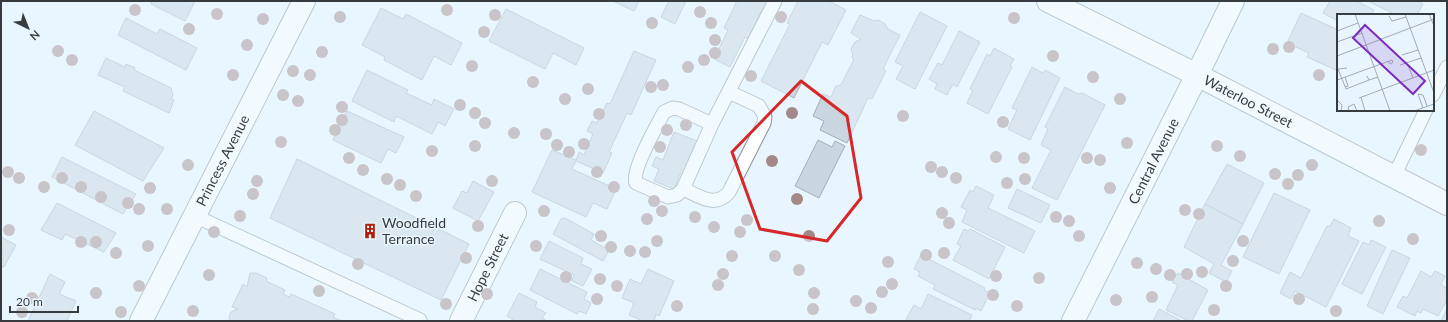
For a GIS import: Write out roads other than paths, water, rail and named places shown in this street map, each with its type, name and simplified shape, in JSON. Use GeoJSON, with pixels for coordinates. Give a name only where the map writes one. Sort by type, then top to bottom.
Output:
{"type":"FeatureCollection","features":[{"type":"Feature","properties":{"kind":"street","name":"Princess Avenue"},"geometry":{"type":"LineString","coordinates":[[142,321],[304,1]]}},
{"type":"Feature","properties":{"kind":"street","name":"Waterloo Street"},"geometry":{"type":"LineString","coordinates":[[1048,1],[1197,75],[1447,204]]}},
{"type":"Feature","properties":{"kind":"street","name":"Central Avenue"},"geometry":{"type":"LineString","coordinates":[[1072,321],[1233,1]]}},
{"type":"Feature","properties":{"kind":"street","name":"Hope Street"},"geometry":{"type":"LineString","coordinates":[[460,321],[515,213]]}},
{"type":"Feature","properties":{"kind":"lane"},"geometry":{"type":"LineString","coordinates":[[712,124],[679,109],[664,112],[640,159],[635,179],[636,183],[668,197],[677,195],[683,189],[712,124],[775,1]]}},
{"type":"Feature","properties":{"kind":"lane"},"geometry":{"type":"LineString","coordinates":[[1434,93],[1447,67]]}},
{"type":"Feature","properties":{"kind":"lane"},"geometry":{"type":"LineString","coordinates":[[683,189],[712,202],[724,198],[729,192],[764,124],[765,117],[759,106],[729,92]]}},
{"type":"Feature","properties":{"kind":"lane"},"geometry":{"type":"LineString","coordinates":[[1394,176],[1426,111]]}},
{"type":"Feature","properties":{"kind":"lane"},"geometry":{"type":"LineString","coordinates":[[194,216],[420,320]]}},
{"type":"Feature","properties":{"kind":"place","name":"Woodfield Terrance"},"geometry":{"type":"Point","coordinates":[370,231]}}]}
